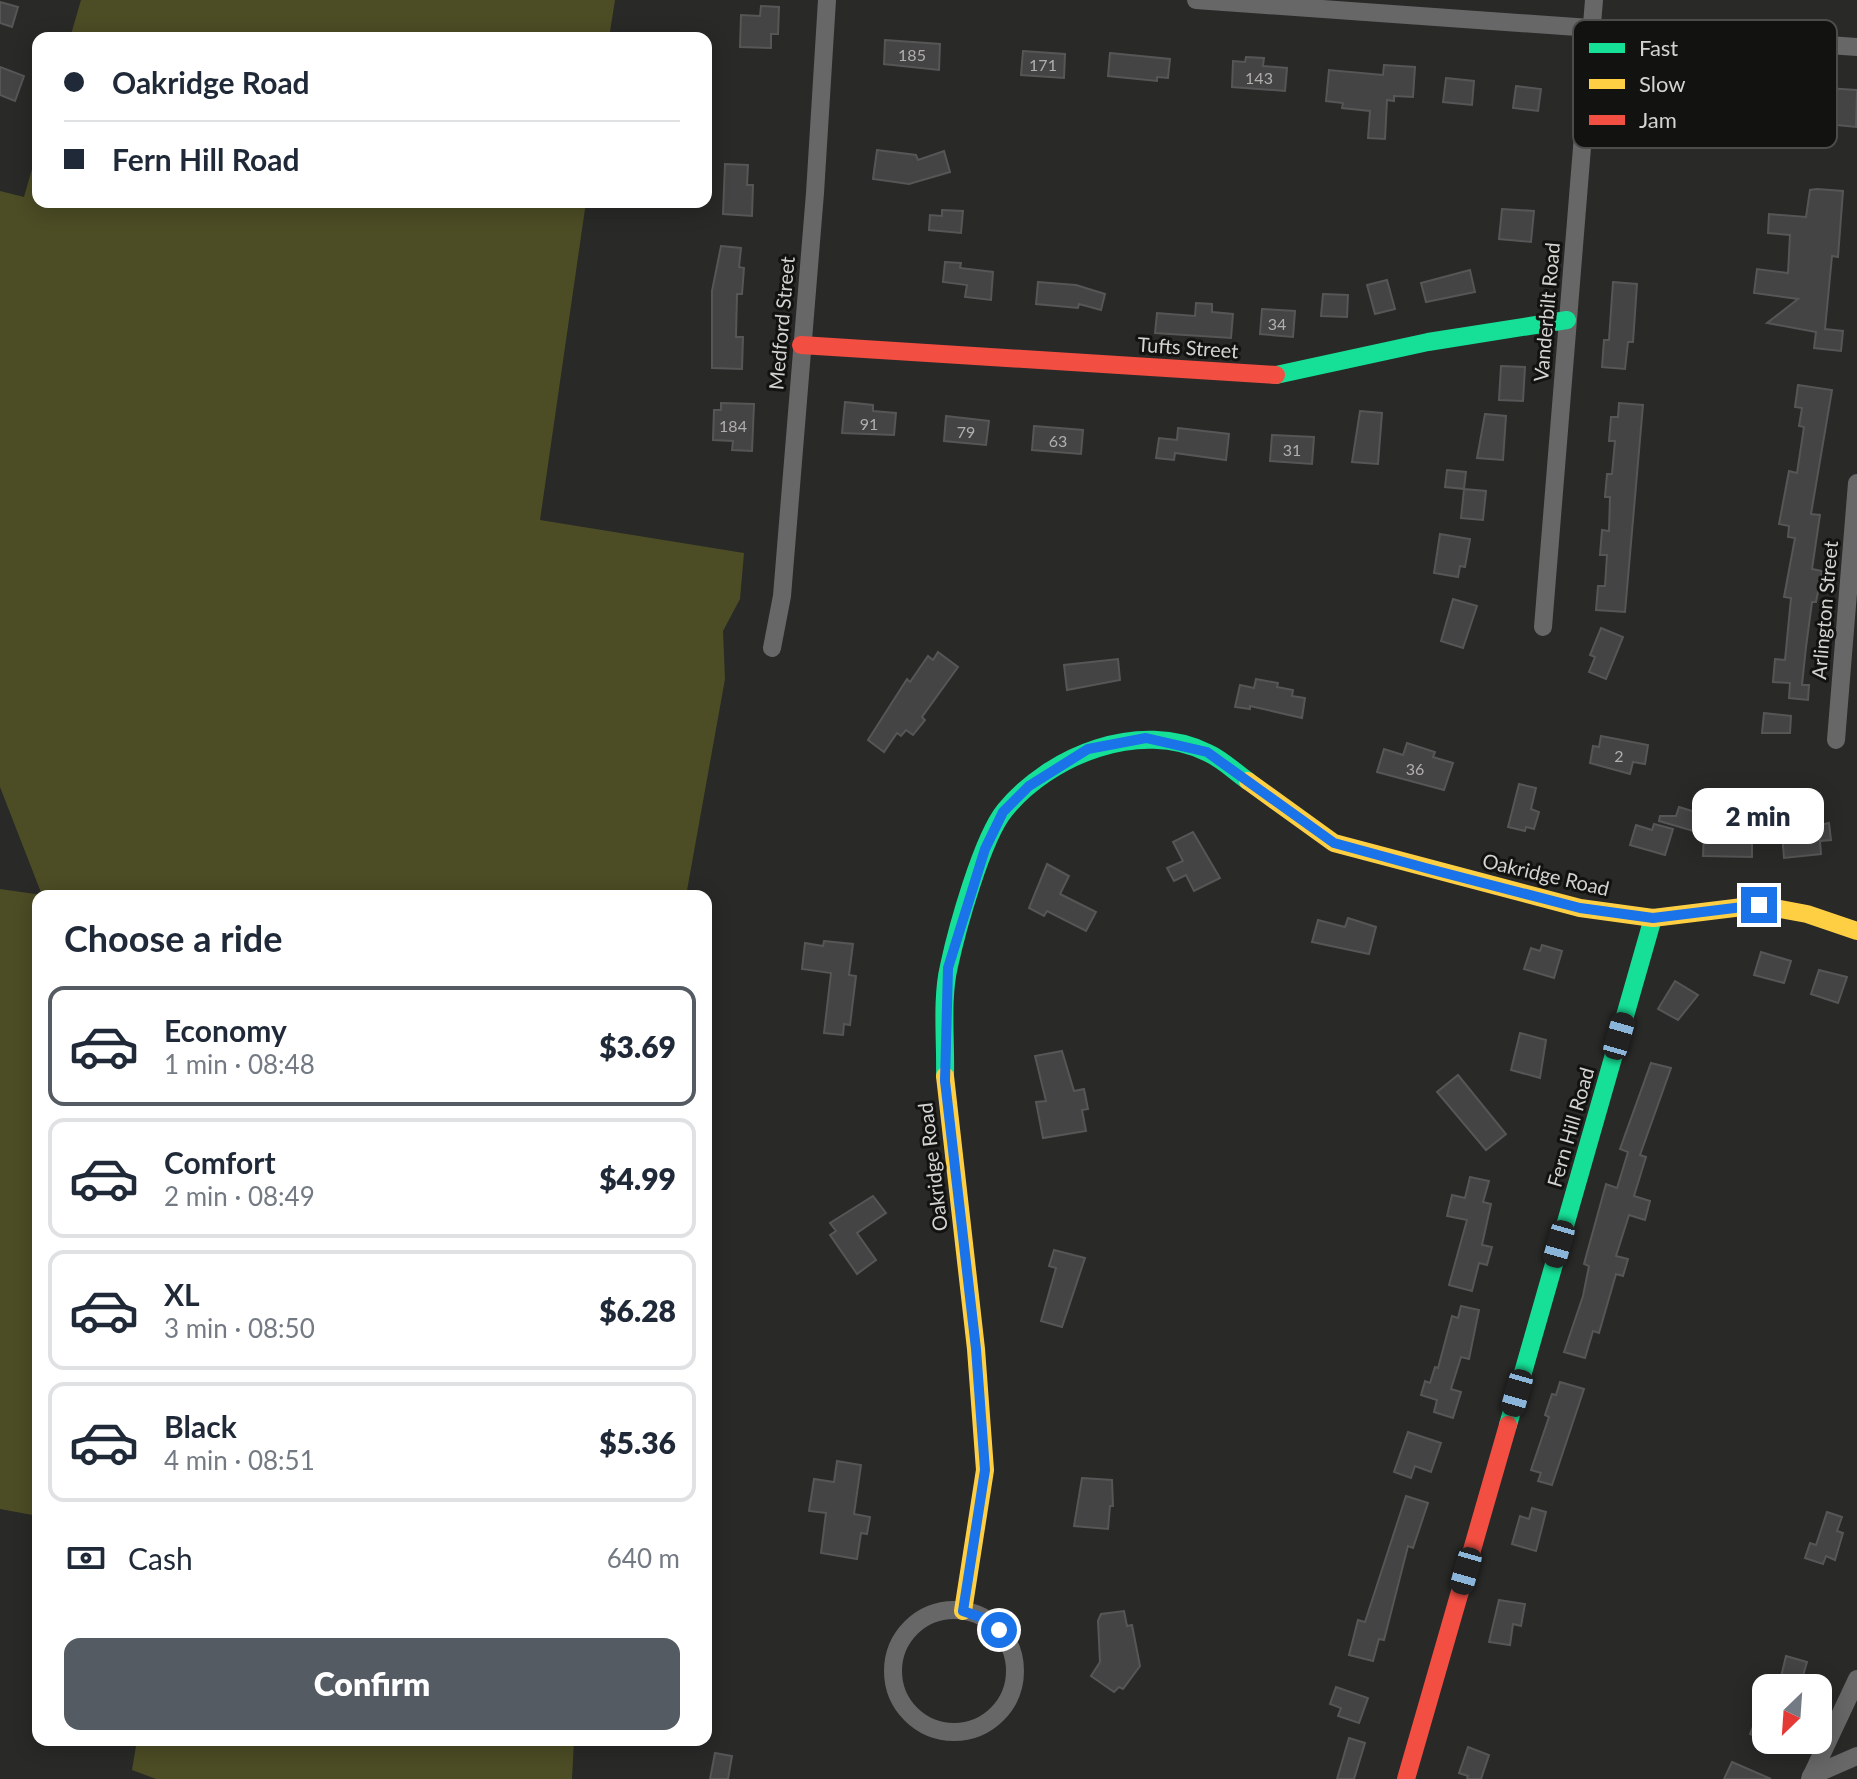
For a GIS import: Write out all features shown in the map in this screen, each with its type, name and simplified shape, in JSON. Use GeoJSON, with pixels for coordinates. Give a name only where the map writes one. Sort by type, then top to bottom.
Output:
{"type":"FeatureCollection","features":[{"type":"Feature","properties":{"kind":"street","name":"Medford Street"},"geometry":{"type":"LineString","coordinates":[[772,648],[782,596],[815,193],[827,0]]}},
{"type":"Feature","properties":{"kind":"street"},"geometry":{"type":"LineString","coordinates":[[1196,0],[1573,28]]}},
{"type":"Feature","properties":{"kind":"street","name":"Vanderbilt Road"},"geometry":{"type":"LineString","coordinates":[[1593,20],[1594,0]]}},
{"type":"Feature","properties":{"kind":"street"},"geometry":{"type":"LineString","coordinates":[[1837,46],[1857,47]]}},
{"type":"Feature","properties":{"kind":"street","name":"Vanderbilt Road"},"geometry":{"type":"LineString","coordinates":[[1543,627],[1582,148]]}},
{"type":"Feature","properties":{"kind":"street","name":"Tufts Street"},"geometry":{"type":"LineString","coordinates":[[801,345],[1282,375],[1428,342],[1567,320]]}},
{"type":"Feature","properties":{"kind":"street","name":"Arlington Street"},"geometry":{"type":"LineString","coordinates":[[1836,740],[1852,576],[1857,483]]}},
{"type":"Feature","properties":{"kind":"street","name":"Oakridge Road"},"geometry":{"type":"LineString","coordinates":[[963,1611],[985,1470],[976,1349],[945,1081],[948,968],[985,849],[1003,812],[1029,786],[1088,749],[1146,738],[1207,752],[1334,843],[1580,908],[1653,918]]}},
{"type":"Feature","properties":{"kind":"street"},"geometry":{"type":"LineString","coordinates":[[1653,918],[1759,905],[1807,914],[1857,931]]}},
{"type":"Feature","properties":{"kind":"street","name":"Fern Hill Road"},"geometry":{"type":"LineString","coordinates":[[1406,1779],[1653,918]]}},
{"type":"Feature","properties":{"kind":"street"},"geometry":{"type":"LineString","coordinates":[[942,1611],[963,1611],[983,1618],[1003,1636],[1014,1661],[1014,1682],[1007,1702],[988,1722],[969,1730],[944,1731],[923,1723],[904,1705],[894,1679],[894,1658],[902,1639],[922,1619],[942,1611]]}},
{"type":"Feature","properties":{"kind":"street"},"geometry":{"type":"LineString","coordinates":[[1811,1778],[1857,1679]]}},
{"type":"Feature","properties":{"kind":"street"},"geometry":{"type":"LineString","coordinates":[[1811,1778],[1857,1756]]}},
{"type":"Feature","properties":{"kind":"shaded area"},"geometry":{"type":"Polygon","coordinates":[[[81,0],[615,0],[610,32],[72,32],[81,0]]]}},
{"type":"Feature","properties":{"kind":"shaded area"},"geometry":{"type":"Polygon","coordinates":[[[32,169],[32,208],[585,208],[540,520],[744,553],[740,599],[723,631],[725,679],[687,890],[40,890],[0,787],[0,191],[24,197],[32,169]]]}},
{"type":"Feature","properties":{"kind":"shaded area"},"geometry":{"type":"Polygon","coordinates":[[[0,889],[32,894],[32,1515],[0,1509],[0,889]]]}},
{"type":"Feature","properties":{"kind":"shaded area"},"geometry":{"type":"Polygon","coordinates":[[[136,1746],[574,1746],[572,1779],[156,1779],[132,1770],[136,1746]]]}},
{"type":"Feature","properties":{"kind":"building"},"geometry":{"type":"Polygon","coordinates":[[[0,2],[18,7],[12,27],[0,23],[0,2]]]}},
{"type":"Feature","properties":{"kind":"building"},"geometry":{"type":"Polygon","coordinates":[[[761,6],[779,7],[778,34],[771,34],[771,48],[740,47],[741,15],[760,16],[761,6]]]}},
{"type":"Feature","properties":{"kind":"building"},"geometry":{"type":"Polygon","coordinates":[[[885,40],[940,44],[939,70],[884,64],[885,40]]]}},
{"type":"Feature","properties":{"kind":"building"},"geometry":{"type":"Polygon","coordinates":[[[1023,51],[1065,54],[1064,78],[1021,75],[1023,51]]]}},
{"type":"Feature","properties":{"kind":"building"},"geometry":{"type":"Polygon","coordinates":[[[1110,53],[1170,59],[1168,78],[1157,77],[1157,81],[1108,76],[1110,53]]]}},
{"type":"Feature","properties":{"kind":"building"},"geometry":{"type":"Polygon","coordinates":[[[1246,57],[1264,58],[1263,66],[1287,68],[1285,91],[1232,87],[1233,61],[1245,62],[1246,57]]]}},
{"type":"Feature","properties":{"kind":"building"},"geometry":{"type":"Polygon","coordinates":[[[1384,65],[1415,67],[1413,97],[1394,96],[1394,101],[1387,100],[1385,139],[1368,138],[1370,111],[1342,108],[1343,103],[1326,101],[1329,70],[1383,75],[1384,65]]]}},
{"type":"Feature","properties":{"kind":"building"},"geometry":{"type":"Polygon","coordinates":[[[0,67],[24,76],[15,101],[0,95],[0,67]]]}},
{"type":"Feature","properties":{"kind":"building"},"geometry":{"type":"Polygon","coordinates":[[[1446,78],[1474,81],[1472,105],[1443,102],[1446,78]]]}},
{"type":"Feature","properties":{"kind":"building"},"geometry":{"type":"Polygon","coordinates":[[[1516,86],[1541,89],[1538,111],[1513,108],[1516,86]]]}},
{"type":"Feature","properties":{"kind":"building"},"geometry":{"type":"Polygon","coordinates":[[[1837,89],[1857,90],[1856,127],[1837,125],[1837,89]]]}},
{"type":"Feature","properties":{"kind":"building"},"geometry":{"type":"Polygon","coordinates":[[[877,150],[916,155],[918,160],[944,151],[950,172],[909,184],[873,179],[877,150]]]}},
{"type":"Feature","properties":{"kind":"building"},"geometry":{"type":"Polygon","coordinates":[[[725,164],[748,165],[747,185],[753,185],[752,216],[723,214],[725,164]]]}},
{"type":"Feature","properties":{"kind":"building"},"geometry":{"type":"Polygon","coordinates":[[[1810,190],[1843,191],[1838,257],[1832,256],[1825,329],[1843,331],[1841,351],[1814,348],[1816,332],[1767,323],[1798,299],[1754,293],[1757,269],[1788,273],[1790,235],[1768,233],[1769,214],[1806,217],[1810,190]]]}},
{"type":"Feature","properties":{"kind":"building"},"geometry":{"type":"Polygon","coordinates":[[[1502,209],[1534,211],[1531,242],[1499,239],[1502,209]]]}},
{"type":"Feature","properties":{"kind":"building"},"geometry":{"type":"Polygon","coordinates":[[[942,210],[963,211],[961,233],[929,230],[930,215],[942,216],[942,210]]]}},
{"type":"Feature","properties":{"kind":"building"},"geometry":{"type":"Polygon","coordinates":[[[721,246],[741,248],[739,267],[744,268],[742,294],[737,294],[736,337],[743,337],[742,369],[712,368],[712,291],[721,246]]]}},
{"type":"Feature","properties":{"kind":"building"},"geometry":{"type":"Polygon","coordinates":[[[945,262],[961,263],[960,268],[993,272],[991,300],[965,297],[967,285],[943,282],[945,262]]]}},
{"type":"Feature","properties":{"kind":"building"},"geometry":{"type":"Polygon","coordinates":[[[1470,270],[1475,292],[1426,302],[1421,283],[1470,270]]]}},
{"type":"Feature","properties":{"kind":"building"},"geometry":{"type":"Polygon","coordinates":[[[1387,280],[1395,309],[1375,314],[1367,285],[1387,280]]]}},
{"type":"Feature","properties":{"kind":"building"},"geometry":{"type":"Polygon","coordinates":[[[1038,282],[1076,285],[1105,294],[1101,310],[1079,304],[1078,308],[1036,304],[1038,282]]]}},
{"type":"Feature","properties":{"kind":"building"},"geometry":{"type":"Polygon","coordinates":[[[1613,282],[1637,284],[1633,342],[1628,342],[1625,369],[1602,367],[1604,340],[1609,340],[1613,282]]]}},
{"type":"Feature","properties":{"kind":"building"},"geometry":{"type":"Polygon","coordinates":[[[1323,294],[1348,295],[1347,317],[1321,316],[1323,294]]]}},
{"type":"Feature","properties":{"kind":"building"},"geometry":{"type":"Polygon","coordinates":[[[1196,303],[1212,304],[1212,312],[1233,314],[1231,338],[1155,333],[1157,313],[1195,316],[1196,303]]]}},
{"type":"Feature","properties":{"kind":"building"},"geometry":{"type":"Polygon","coordinates":[[[1262,309],[1295,311],[1293,337],[1260,334],[1262,309]]]}},
{"type":"Feature","properties":{"kind":"building"},"geometry":{"type":"Polygon","coordinates":[[[1501,366],[1525,367],[1523,401],[1499,400],[1501,366]]]}},
{"type":"Feature","properties":{"kind":"building"},"geometry":{"type":"Polygon","coordinates":[[[1798,385],[1832,390],[1811,514],[1820,515],[1812,569],[1822,571],[1816,602],[1812,602],[1806,647],[1802,685],[1809,685],[1808,700],[1789,698],[1790,683],[1773,682],[1775,659],[1785,660],[1791,598],[1784,597],[1795,538],[1788,537],[1789,526],[1779,524],[1789,471],[1797,473],[1804,427],[1799,426],[1802,408],[1795,407],[1798,385]]]}},
{"type":"Feature","properties":{"kind":"building"},"geometry":{"type":"Polygon","coordinates":[[[845,402],[873,405],[873,411],[896,413],[894,435],[842,433],[845,402]]]}},
{"type":"Feature","properties":{"kind":"building"},"geometry":{"type":"Polygon","coordinates":[[[721,403],[754,404],[752,451],[732,450],[733,441],[713,440],[714,410],[721,410],[721,403]]]}},
{"type":"Feature","properties":{"kind":"building"},"geometry":{"type":"Polygon","coordinates":[[[1619,403],[1643,405],[1625,612],[1596,610],[1598,586],[1605,586],[1607,555],[1600,555],[1602,530],[1609,531],[1610,497],[1605,497],[1607,474],[1612,474],[1615,441],[1609,441],[1611,417],[1618,417],[1619,403]]]}},
{"type":"Feature","properties":{"kind":"building"},"geometry":{"type":"Polygon","coordinates":[[[1360,411],[1382,413],[1378,464],[1352,462],[1360,411]]]}},
{"type":"Feature","properties":{"kind":"building"},"geometry":{"type":"Polygon","coordinates":[[[1485,414],[1506,416],[1503,460],[1477,458],[1485,414]]]}},
{"type":"Feature","properties":{"kind":"building"},"geometry":{"type":"Polygon","coordinates":[[[946,416],[989,421],[986,445],[944,441],[946,416]]]}},
{"type":"Feature","properties":{"kind":"building"},"geometry":{"type":"Polygon","coordinates":[[[1034,426],[1083,430],[1081,454],[1032,450],[1034,426]]]}},
{"type":"Feature","properties":{"kind":"building"},"geometry":{"type":"Polygon","coordinates":[[[1178,428],[1229,434],[1226,460],[1175,453],[1174,460],[1156,458],[1159,438],[1177,440],[1178,428]]]}},
{"type":"Feature","properties":{"kind":"building"},"geometry":{"type":"Polygon","coordinates":[[[1272,435],[1314,437],[1312,464],[1270,461],[1272,435]]]}},
{"type":"Feature","properties":{"kind":"building"},"geometry":{"type":"Polygon","coordinates":[[[1447,470],[1466,472],[1464,489],[1445,487],[1447,470]]]}},
{"type":"Feature","properties":{"kind":"building"},"geometry":{"type":"Polygon","coordinates":[[[1464,489],[1486,491],[1483,520],[1461,518],[1464,489]]]}},
{"type":"Feature","properties":{"kind":"building"},"geometry":{"type":"Polygon","coordinates":[[[1440,534],[1470,539],[1465,567],[1460,566],[1458,577],[1434,573],[1440,534]]]}},
{"type":"Feature","properties":{"kind":"building"},"geometry":{"type":"Polygon","coordinates":[[[1453,599],[1477,606],[1463,648],[1441,641],[1453,599]]]}},
{"type":"Feature","properties":{"kind":"building"},"geometry":{"type":"Polygon","coordinates":[[[1601,628],[1623,637],[1606,679],[1589,672],[1595,657],[1590,655],[1601,628]]]}},
{"type":"Feature","properties":{"kind":"building"},"geometry":{"type":"Polygon","coordinates":[[[938,652],[958,667],[922,717],[925,720],[913,735],[906,730],[901,736],[897,733],[884,752],[868,740],[907,679],[910,682],[928,656],[933,660],[938,652]]]}},
{"type":"Feature","properties":{"kind":"building"},"geometry":{"type":"Polygon","coordinates":[[[1118,659],[1120,680],[1067,690],[1064,665],[1118,659]]]}},
{"type":"Feature","properties":{"kind":"building"},"geometry":{"type":"Polygon","coordinates":[[[1256,679],[1278,683],[1277,687],[1293,690],[1292,696],[1305,698],[1302,718],[1250,706],[1250,709],[1235,707],[1240,685],[1254,688],[1256,679]]]}},
{"type":"Feature","properties":{"kind":"building"},"geometry":{"type":"Polygon","coordinates":[[[1764,713],[1791,716],[1790,733],[1762,733],[1764,713]]]}},
{"type":"Feature","properties":{"kind":"building"},"geometry":{"type":"Polygon","coordinates":[[[1601,736],[1648,745],[1645,764],[1633,762],[1630,774],[1590,763],[1593,746],[1599,747],[1601,736]]]}},
{"type":"Feature","properties":{"kind":"building"},"geometry":{"type":"Polygon","coordinates":[[[1407,743],[1435,752],[1433,757],[1453,763],[1444,790],[1377,772],[1384,749],[1403,755],[1407,743]]]}},
{"type":"Feature","properties":{"kind":"building"},"geometry":{"type":"Polygon","coordinates":[[[1519,784],[1536,788],[1531,809],[1539,812],[1534,829],[1526,827],[1525,831],[1508,827],[1519,784]]]}},
{"type":"Feature","properties":{"kind":"building"},"geometry":{"type":"Polygon","coordinates":[[[1679,807],[1699,813],[1697,817],[1736,819],[1735,834],[1752,834],[1752,857],[1703,856],[1704,834],[1659,821],[1660,816],[1676,816],[1679,807]]]}},
{"type":"Feature","properties":{"kind":"building"},"geometry":{"type":"Polygon","coordinates":[[[1829,823],[1831,840],[1820,841],[1821,854],[1784,858],[1782,833],[1829,823]]]}},
{"type":"Feature","properties":{"kind":"building"},"geometry":{"type":"Polygon","coordinates":[[[1654,824],[1673,829],[1665,855],[1630,845],[1636,825],[1652,830],[1654,824]]]}},
{"type":"Feature","properties":{"kind":"building"},"geometry":{"type":"Polygon","coordinates":[[[1193,832],[1220,878],[1194,891],[1186,875],[1174,881],[1167,868],[1183,861],[1173,842],[1193,832]]]}},
{"type":"Feature","properties":{"kind":"building"},"geometry":{"type":"Polygon","coordinates":[[[1047,864],[1069,876],[1060,894],[1096,912],[1086,931],[1047,911],[1044,916],[1029,908],[1047,864]]]}},
{"type":"Feature","properties":{"kind":"building"},"geometry":{"type":"Polygon","coordinates":[[[1348,918],[1376,927],[1369,954],[1312,942],[1318,920],[1345,927],[1348,918]]]}},
{"type":"Feature","properties":{"kind":"building"},"geometry":{"type":"Polygon","coordinates":[[[824,941],[853,944],[849,975],[856,976],[850,1025],[844,1024],[843,1035],[824,1033],[831,973],[802,969],[805,943],[823,946],[824,941]]]}},
{"type":"Feature","properties":{"kind":"building"},"geometry":{"type":"Polygon","coordinates":[[[1542,945],[1562,951],[1554,978],[1524,969],[1531,948],[1540,951],[1542,945]]]}},
{"type":"Feature","properties":{"kind":"building"},"geometry":{"type":"Polygon","coordinates":[[[1761,952],[1791,961],[1784,983],[1754,975],[1761,952]]]}},
{"type":"Feature","properties":{"kind":"building"},"geometry":{"type":"Polygon","coordinates":[[[1819,970],[1847,977],[1838,1003],[1811,994],[1819,970]]]}},
{"type":"Feature","properties":{"kind":"building"},"geometry":{"type":"Polygon","coordinates":[[[1675,981],[1698,995],[1678,1020],[1658,1009],[1675,981]]]}},
{"type":"Feature","properties":{"kind":"building"},"geometry":{"type":"Polygon","coordinates":[[[1520,1033],[1546,1040],[1540,1078],[1511,1070],[1520,1033]]]}},
{"type":"Feature","properties":{"kind":"building"},"geometry":{"type":"Polygon","coordinates":[[[1062,1051],[1074,1091],[1084,1089],[1088,1109],[1082,1110],[1086,1131],[1043,1138],[1036,1102],[1046,1101],[1035,1056],[1062,1051]]]}},
{"type":"Feature","properties":{"kind":"building"},"geometry":{"type":"Polygon","coordinates":[[[1651,1063],[1671,1068],[1640,1155],[1646,1157],[1634,1196],[1650,1201],[1645,1220],[1629,1215],[1616,1256],[1628,1259],[1623,1276],[1616,1274],[1599,1333],[1593,1331],[1585,1358],[1564,1352],[1583,1296],[1589,1266],[1584,1264],[1606,1184],[1617,1188],[1628,1152],[1620,1149],[1651,1063]]]}},
{"type":"Feature","properties":{"kind":"building"},"geometry":{"type":"Polygon","coordinates":[[[1458,1075],[1506,1134],[1486,1150],[1437,1092],[1458,1075]]]}},
{"type":"Feature","properties":{"kind":"building"},"geometry":{"type":"Polygon","coordinates":[[[1470,1177],[1489,1181],[1483,1202],[1491,1204],[1482,1245],[1492,1247],[1487,1265],[1479,1263],[1472,1291],[1449,1285],[1467,1220],[1447,1216],[1452,1195],[1465,1198],[1470,1177]]]}},
{"type":"Feature","properties":{"kind":"building"},"geometry":{"type":"Polygon","coordinates":[[[873,1196],[886,1213],[857,1233],[876,1260],[857,1274],[830,1235],[836,1231],[830,1223],[873,1196]]]}},
{"type":"Feature","properties":{"kind":"building"},"geometry":{"type":"Polygon","coordinates":[[[1054,1250],[1085,1258],[1062,1327],[1041,1321],[1056,1268],[1049,1266],[1054,1250]]]}},
{"type":"Feature","properties":{"kind":"building"},"geometry":{"type":"Polygon","coordinates":[[[1461,1306],[1479,1310],[1469,1359],[1461,1357],[1451,1389],[1461,1392],[1453,1418],[1434,1412],[1437,1400],[1421,1395],[1425,1381],[1430,1383],[1435,1367],[1438,1368],[1452,1316],[1458,1318],[1461,1306]]]}},
{"type":"Feature","properties":{"kind":"building"},"geometry":{"type":"Polygon","coordinates":[[[1560,1382],[1584,1389],[1552,1485],[1538,1481],[1541,1473],[1531,1470],[1549,1417],[1545,1415],[1560,1382]]]}},
{"type":"Feature","properties":{"kind":"building"},"geometry":{"type":"Polygon","coordinates":[[[1408,1432],[1441,1443],[1431,1472],[1415,1466],[1411,1478],[1394,1472],[1408,1432]]]}},
{"type":"Feature","properties":{"kind":"building"},"geometry":{"type":"Polygon","coordinates":[[[837,1461],[861,1465],[854,1514],[870,1517],[867,1534],[861,1533],[857,1559],[821,1553],[826,1513],[809,1511],[814,1479],[834,1482],[837,1461]]]}},
{"type":"Feature","properties":{"kind":"building"},"geometry":{"type":"Polygon","coordinates":[[[1082,1478],[1112,1480],[1113,1506],[1110,1506],[1108,1529],[1074,1526],[1082,1478]]]}},
{"type":"Feature","properties":{"kind":"building"},"geometry":{"type":"Polygon","coordinates":[[[1406,1496],[1428,1503],[1413,1548],[1408,1546],[1384,1640],[1379,1639],[1373,1661],[1349,1655],[1358,1620],[1365,1622],[1406,1496]]]}},
{"type":"Feature","properties":{"kind":"building"},"geometry":{"type":"Polygon","coordinates":[[[1532,1508],[1546,1512],[1536,1551],[1512,1544],[1520,1516],[1529,1519],[1532,1508]]]}},
{"type":"Feature","properties":{"kind":"building"},"geometry":{"type":"Polygon","coordinates":[[[1827,1512],[1842,1517],[1837,1531],[1843,1533],[1835,1560],[1826,1556],[1823,1564],[1805,1558],[1810,1543],[1816,1545],[1827,1512]]]}},
{"type":"Feature","properties":{"kind":"building"},"geometry":{"type":"Polygon","coordinates":[[[1499,1600],[1525,1604],[1521,1626],[1513,1624],[1510,1645],[1489,1642],[1499,1600]]]}},
{"type":"Feature","properties":{"kind":"building"},"geometry":{"type":"Polygon","coordinates":[[[1124,1611],[1127,1626],[1132,1625],[1140,1666],[1123,1689],[1119,1687],[1114,1692],[1091,1676],[1100,1662],[1098,1621],[1101,1614],[1124,1611]]]}},
{"type":"Feature","properties":{"kind":"building"},"geometry":{"type":"Polygon","coordinates":[[[1786,1656],[1807,1662],[1804,1674],[1782,1674],[1786,1656]]]}},
{"type":"Feature","properties":{"kind":"building"},"geometry":{"type":"Polygon","coordinates":[[[1336,1687],[1368,1698],[1359,1723],[1338,1716],[1341,1708],[1330,1704],[1336,1687]]]}},
{"type":"Feature","properties":{"kind":"building"},"geometry":{"type":"Polygon","coordinates":[[[1349,1738],[1365,1743],[1354,1779],[1337,1779],[1349,1738]]]}},
{"type":"Feature","properties":{"kind":"building"},"geometry":{"type":"Polygon","coordinates":[[[1468,1747],[1489,1755],[1481,1779],[1467,1779],[1468,1776],[1459,1773],[1468,1747]]]}},
{"type":"Feature","properties":{"kind":"building"},"geometry":{"type":"Polygon","coordinates":[[[715,1753],[732,1756],[728,1779],[710,1779],[715,1753]]]}},
{"type":"Feature","properties":{"kind":"building"},"geometry":{"type":"Polygon","coordinates":[[[1732,1762],[1771,1779],[1724,1779],[1732,1762]]]}},
{"type":"Feature","properties":{"kind":"traffic: fast"},"geometry":{"type":"LineString","coordinates":[[1276,375],[1428,342],[1567,320]]}},
{"type":"Feature","properties":{"kind":"traffic: fast"},"geometry":{"type":"LineString","coordinates":[[945,1076],[945,993],[958,930],[971,885],[996,823],[1024,790],[1046,773],[1098,748],[1154,740],[1182,743],[1208,753],[1248,781]]}},
{"type":"Feature","properties":{"kind":"traffic: fast"},"geometry":{"type":"LineString","coordinates":[[1508,1425],[1653,918]]}},
{"type":"Feature","properties":{"kind":"traffic: slow"},"geometry":{"type":"LineString","coordinates":[[1248,781],[1334,843],[1580,908],[1653,918],[1759,905],[1807,914],[1857,931]]}},
{"type":"Feature","properties":{"kind":"traffic: slow"},"geometry":{"type":"LineString","coordinates":[[945,1076],[976,1349],[985,1470],[963,1611]]}},
{"type":"Feature","properties":{"kind":"traffic: jam"},"geometry":{"type":"LineString","coordinates":[[801,345],[1276,375]]}},
{"type":"Feature","properties":{"kind":"traffic: jam"},"geometry":{"type":"LineString","coordinates":[[1406,1779],[1508,1425]]}},
{"type":"Feature","properties":{"kind":"route"},"geometry":{"type":"LineString","coordinates":[[999,1630],[983,1618],[963,1611],[985,1470],[976,1349],[945,1081],[948,968],[985,849],[1003,812],[1029,786],[1088,749],[1146,738],[1207,752],[1334,843],[1433,870],[1580,908],[1653,918],[1759,905]]}}]}
